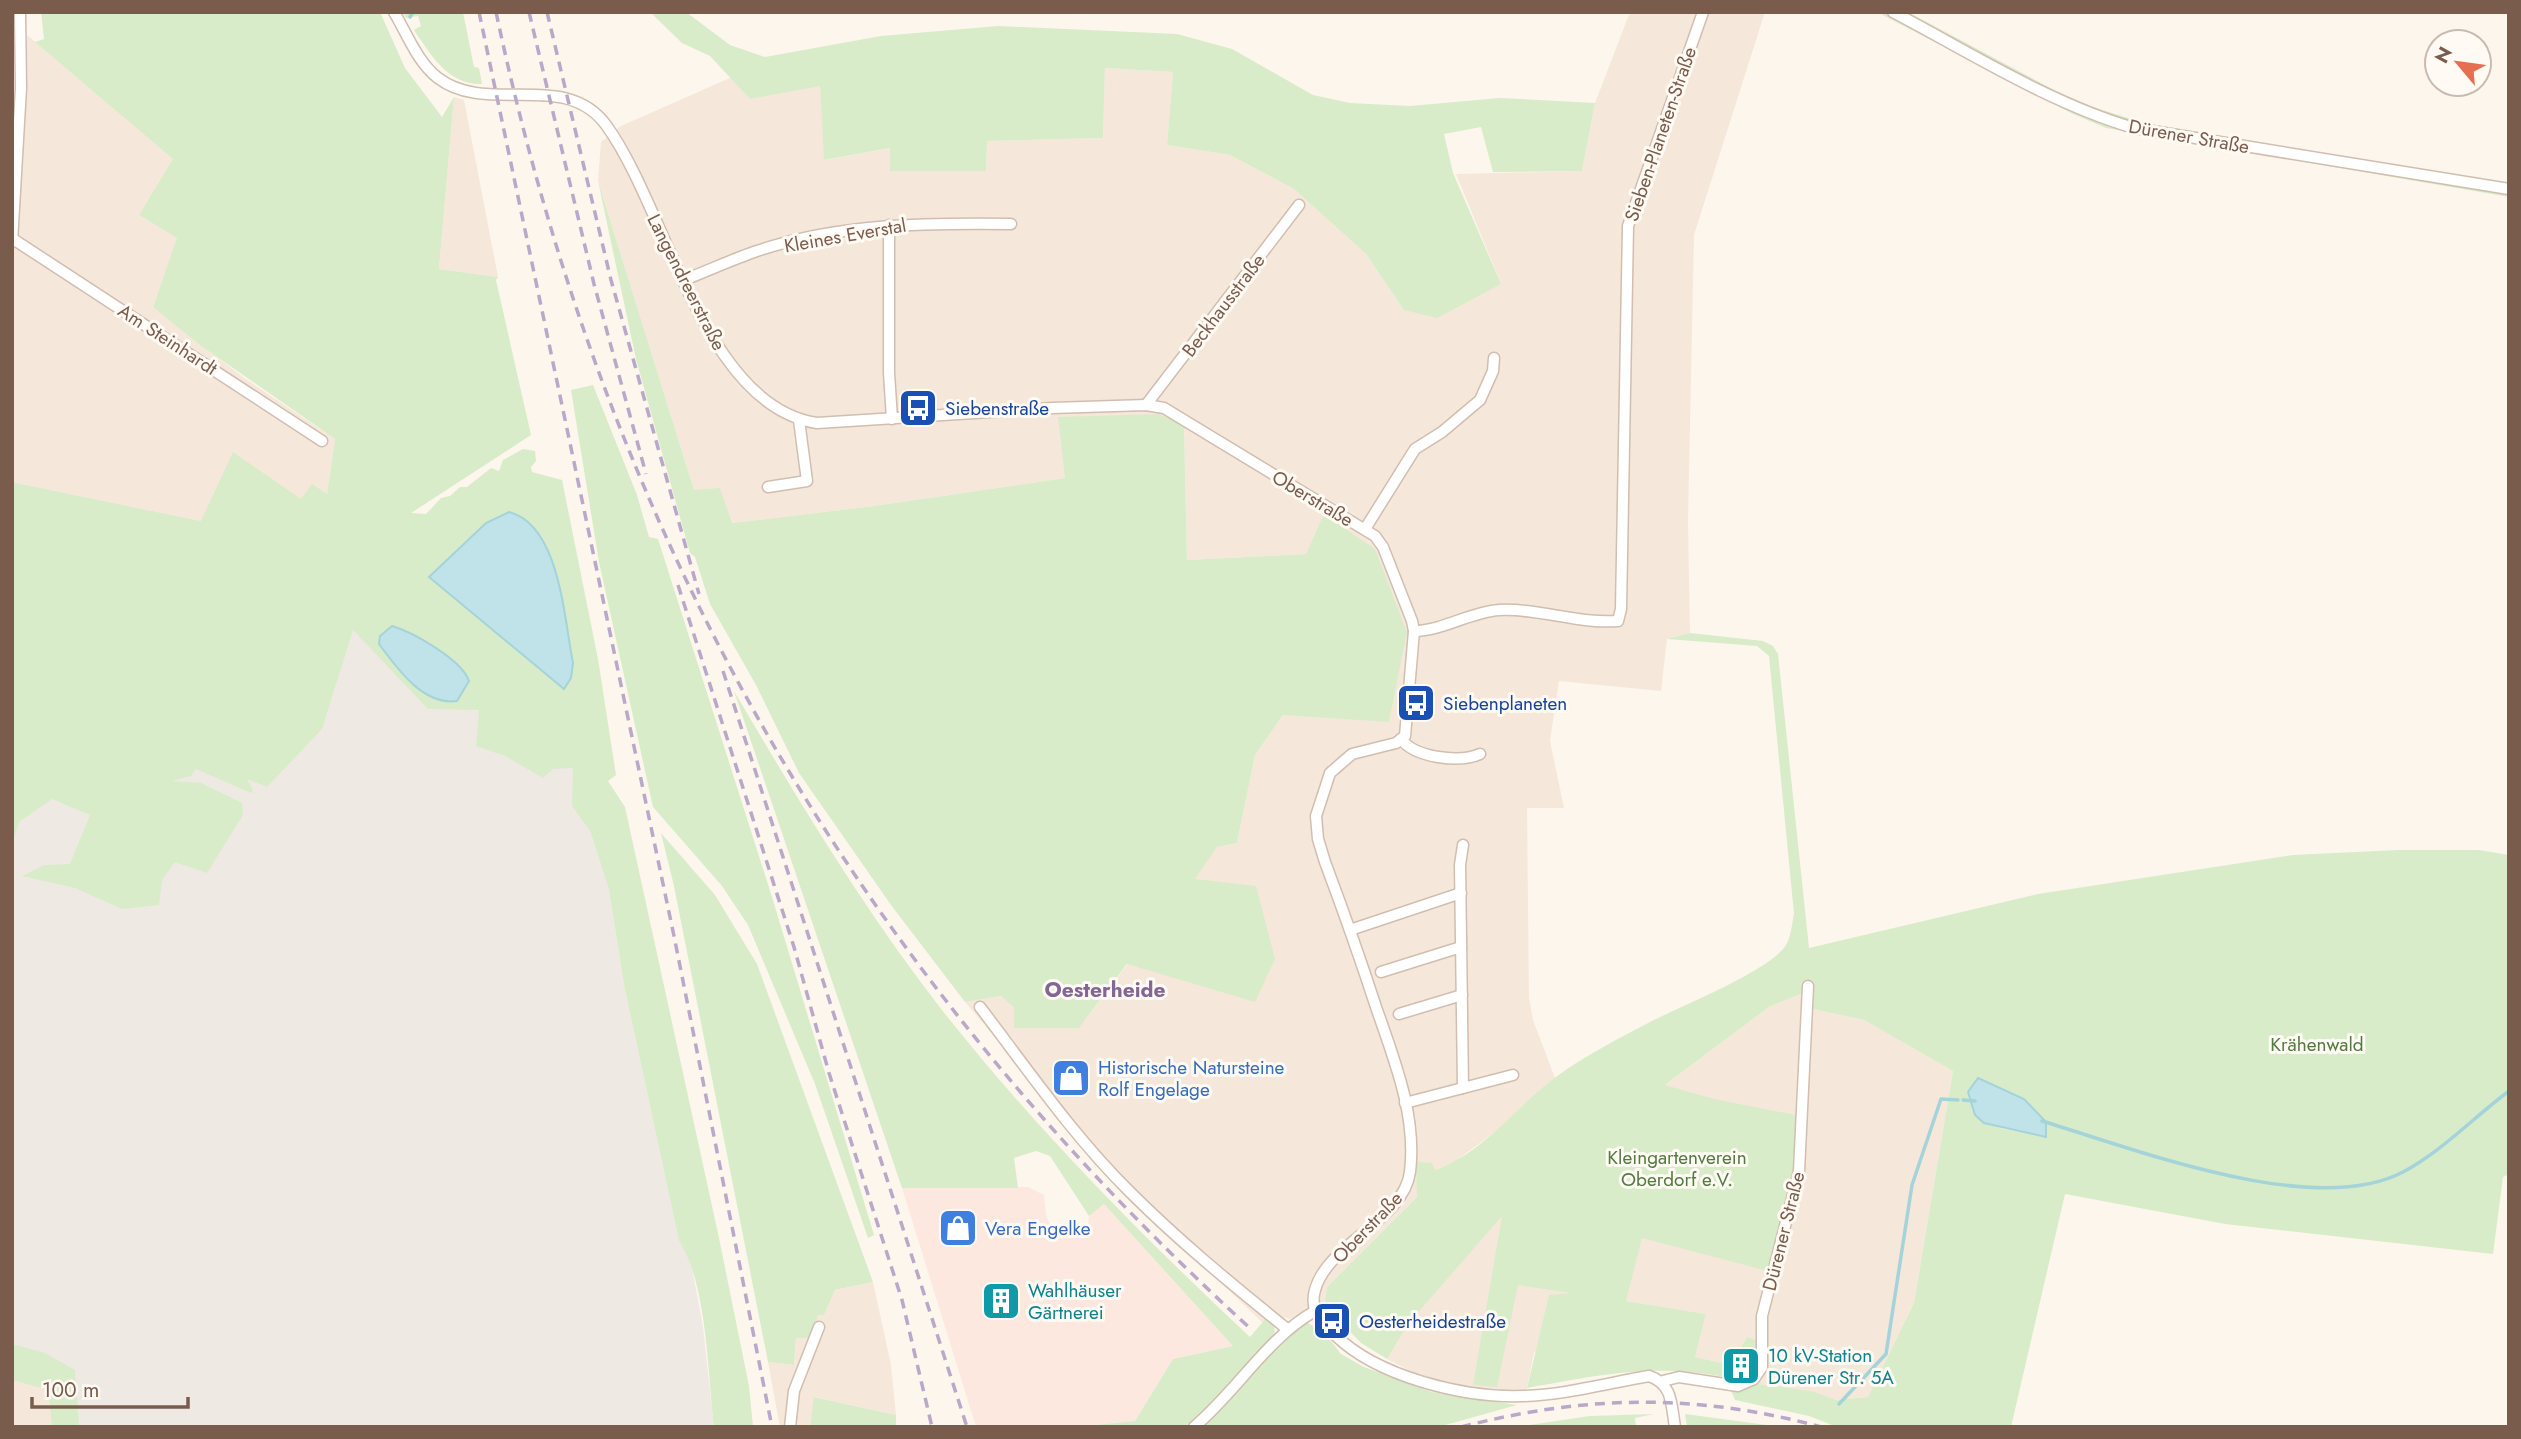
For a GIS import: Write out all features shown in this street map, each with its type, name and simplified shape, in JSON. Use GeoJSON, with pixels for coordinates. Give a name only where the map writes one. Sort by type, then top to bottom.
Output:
{"type":"FeatureCollection","features":[{"type":"Feature","properties":{"kind":"street"},"geometry":{"type":"LineString","coordinates":[[13,241],[21,88],[20,12]]}},
{"type":"Feature","properties":{"kind":"street","name":"Langendreerstraße"},"geometry":{"type":"LineString","coordinates":[[394,12],[430,71],[452,87],[478,93],[572,99],[605,123],[637,181],[711,336],[732,369],[758,397],[774,408],[799,420],[817,424],[1052,408]]}},
{"type":"Feature","properties":{"kind":"street","name":"Sieben-Planeten-Straße"},"geometry":{"type":"LineString","coordinates":[[1414,631],[1501,610],[1556,613],[1598,622],[1618,621],[1621,609],[1626,426],[1628,226],[1703,12]]}},
{"type":"Feature","properties":{"kind":"street","name":"Dürener Straße"},"geometry":{"type":"LineString","coordinates":[[1893,12],[2056,98],[2102,118],[2134,128],[2509,189]]}},
{"type":"Feature","properties":{"kind":"street","name":"Beckhausstraße"},"geometry":{"type":"LineString","coordinates":[[1146,405],[1299,205]]}},
{"type":"Feature","properties":{"kind":"street"},"geometry":{"type":"LineString","coordinates":[[889,225],[888,373],[892,419]]}},
{"type":"Feature","properties":{"kind":"street","name":"Kleines Everstal"},"geometry":{"type":"LineString","coordinates":[[684,280],[755,251],[817,236],[889,225],[1011,225]]}},
{"type":"Feature","properties":{"kind":"street","name":"Am Steinhardt"},"geometry":{"type":"LineString","coordinates":[[13,241],[322,441]]}},
{"type":"Feature","properties":{"kind":"street"},"geometry":{"type":"LineString","coordinates":[[1365,529],[1415,449],[1442,432],[1480,400],[1493,371],[1494,358]]}},
{"type":"Feature","properties":{"kind":"street","name":"Oberstraße"},"geometry":{"type":"LineString","coordinates":[[1052,408],[1146,405],[1164,408],[1365,529],[1383,547],[1414,631],[1406,730],[1401,739],[1352,754],[1338,763],[1330,773],[1319,801],[1318,839],[1381,1022],[1405,1103],[1411,1139],[1410,1175],[1397,1200],[1325,1271],[1314,1291],[1315,1311]]}},
{"type":"Feature","properties":{"kind":"street"},"geometry":{"type":"LineString","coordinates":[[768,487],[807,481],[799,420]]}},
{"type":"Feature","properties":{"kind":"street"},"geometry":{"type":"LineString","coordinates":[[1401,739],[1412,750],[1467,760],[1480,754]]}},
{"type":"Feature","properties":{"kind":"street"},"geometry":{"type":"LineString","coordinates":[[1463,845],[1463,1088]]}},
{"type":"Feature","properties":{"kind":"street"},"geometry":{"type":"LineString","coordinates":[[1350,930],[1461,894]]}},
{"type":"Feature","properties":{"kind":"street"},"geometry":{"type":"LineString","coordinates":[[1381,972],[1461,947]]}},
{"type":"Feature","properties":{"kind":"street","name":"Dürener Straße"},"geometry":{"type":"LineString","coordinates":[[1663,1381],[1679,1377],[1738,1385],[1754,1379],[1762,1367],[1762,1316],[1799,1171],[1808,986]]}},
{"type":"Feature","properties":{"kind":"street"},"geometry":{"type":"LineString","coordinates":[[1381,1022],[1396,1014],[1462,995]]}},
{"type":"Feature","properties":{"kind":"street"},"geometry":{"type":"LineString","coordinates":[[980,1007],[1097,1157],[1130,1192],[1200,1258],[1287,1329]]}},
{"type":"Feature","properties":{"kind":"street"},"geometry":{"type":"LineString","coordinates":[[1405,1103],[1513,1075]]}},
{"type":"Feature","properties":{"kind":"street"},"geometry":{"type":"LineString","coordinates":[[1194,1427],[1236,1387],[1287,1329],[1315,1311],[1325,1326],[1354,1351],[1391,1370],[1446,1387],[1524,1396],[1649,1376],[1663,1381],[1669,1392],[1675,1427]]}},
{"type":"Feature","properties":{"kind":"street"},"geometry":{"type":"LineString","coordinates":[[790,1427],[794,1391],[819,1327]]}},
{"type":"Feature","properties":{"kind":"shaded area"},"geometry":{"type":"Polygon","coordinates":[[[1630,12],[1765,12],[1694,235],[1688,521],[1690,633],[1667,639],[1661,691],[1559,681],[1550,741],[1564,808],[1527,808],[1529,997],[1533,1020],[1555,1078],[1507,1123],[1453,1163],[1435,1170],[1417,1197],[1327,1287],[1324,1304],[1302,1311],[1290,1319],[1271,1313],[1263,1323],[1130,1196],[965,1002],[1001,996],[1014,1008],[1015,1028],[1079,1028],[1217,847],[1237,843],[1255,755],[1283,715],[1306,554],[1187,560],[1184,426],[1065,478],[874,506],[732,523],[694,490],[598,181],[601,142],[621,126],[732,77],[750,99],[820,85],[825,160],[891,148],[890,171],[986,171],[987,141],[1103,138],[1105,68],[1173,72],[1167,145],[1230,155],[1294,189],[1366,254],[1404,310],[1501,284],[1456,174],[1582,171],[1595,103],[1630,12]]]}},
{"type":"Feature","properties":{"kind":"shaded area"},"geometry":{"type":"Polygon","coordinates":[[[27,35],[174,159],[139,215],[178,238],[153,307],[243,377],[335,439],[327,494],[201,521],[12,482],[12,229],[27,35]]]}},
{"type":"Feature","properties":{"kind":"shaded area"},"geometry":{"type":"Polygon","coordinates":[[[454,97],[464,100],[498,277],[439,269],[454,97]]]}},
{"type":"Feature","properties":{"kind":"shaded area"},"geometry":{"type":"Polygon","coordinates":[[[12,482],[603,709],[585,803],[590,831],[609,890],[624,985],[679,1241],[690,1257],[703,1327],[714,1427],[52,1427],[48,1390],[12,1380],[12,482]]]}},
{"type":"Feature","properties":{"kind":"shaded area"},"geometry":{"type":"Polygon","coordinates":[[[1803,993],[1813,1009],[1864,1020],[1953,1071],[1914,1303],[1868,1397],[1836,1400],[1812,1391],[1758,1384],[1751,1374],[1759,1341],[1747,1337],[1731,1365],[1695,1357],[1706,1314],[1575,1293],[1534,1353],[1526,1392],[1432,1382],[1387,1359],[1409,1323],[1502,1215],[1664,1086],[1769,1007],[1803,993]]]}},
{"type":"Feature","properties":{"kind":"shaded area"},"geometry":{"type":"Polygon","coordinates":[[[1028,1187],[1044,1195],[1046,1215],[1052,1230],[1063,1237],[1086,1237],[1089,1216],[1104,1204],[1233,1346],[1173,1359],[1135,1421],[1075,1427],[976,1427],[902,1188],[1028,1187]]]}},
{"type":"Feature","properties":{"kind":"shaded area"},"geometry":{"type":"Polygon","coordinates":[[[873,1282],[891,1365],[896,1415],[815,1397],[810,1427],[780,1427],[768,1362],[794,1365],[796,1338],[818,1314],[824,1315],[835,1290],[873,1282]]]}},
{"type":"Feature","properties":{"kind":"shaded area"},"geometry":{"type":"Polygon","coordinates":[[[12,1380],[48,1390],[52,1427],[12,1427],[12,1380]]]}},
{"type":"Feature","properties":{"kind":"green space"},"geometry":{"type":"Polygon","coordinates":[[[41,12],[380,12],[405,68],[442,117],[454,97],[439,269],[498,277],[496,280],[531,435],[411,513],[426,514],[441,498],[450,496],[460,487],[467,487],[491,468],[499,471],[503,460],[523,449],[535,451],[536,461],[531,467],[532,472],[562,480],[598,659],[616,775],[608,781],[625,807],[719,1238],[749,1386],[753,1427],[714,1427],[701,1304],[688,1259],[679,1241],[624,985],[609,890],[590,831],[572,806],[573,768],[553,769],[543,778],[505,756],[476,746],[479,710],[428,709],[353,630],[322,729],[267,787],[247,779],[253,790],[251,793],[196,769],[191,776],[172,781],[201,783],[242,803],[243,815],[207,873],[175,862],[162,880],[159,905],[122,909],[75,888],[22,876],[44,865],[70,864],[90,815],[52,799],[19,822],[12,845],[12,482],[201,521],[233,452],[301,499],[312,484],[327,494],[335,439],[200,345],[153,307],[177,238],[139,215],[173,159],[35,42],[44,39],[41,12]]]}},
{"type":"Feature","properties":{"kind":"green space"},"geometry":{"type":"Polygon","coordinates":[[[402,12],[463,12],[474,67],[479,68],[482,84],[459,80],[442,67],[414,30],[421,26],[418,16],[406,18],[402,12]]]}},
{"type":"Feature","properties":{"kind":"green space"},"geometry":{"type":"Polygon","coordinates":[[[650,12],[686,12],[730,45],[765,57],[881,36],[998,26],[1177,34],[1232,49],[1313,95],[1350,103],[1410,106],[1500,98],[1595,103],[1582,171],[1493,172],[1481,127],[1444,134],[1453,173],[1501,284],[1437,318],[1404,310],[1366,254],[1294,189],[1230,155],[1167,145],[1173,72],[1105,68],[1103,138],[987,141],[986,171],[890,171],[890,148],[824,160],[820,86],[750,99],[710,56],[682,43],[650,12]]]}},
{"type":"Feature","properties":{"kind":"green space"},"geometry":{"type":"Polygon","coordinates":[[[1877,12],[1908,12],[2054,90],[2093,107],[2144,123],[2509,184],[2509,197],[2106,128],[2073,114],[1877,12]]]}},
{"type":"Feature","properties":{"kind":"green space"},"geometry":{"type":"Polygon","coordinates":[[[598,181],[694,490],[720,488],[732,523],[874,506],[1065,478],[1058,417],[1159,414],[1184,426],[1187,560],[1306,554],[1324,514],[1375,549],[1407,632],[1389,722],[1283,715],[1255,755],[1237,843],[1217,847],[1195,879],[1256,886],[1275,959],[1255,1002],[1127,964],[1079,1028],[1014,1028],[1014,1008],[1001,996],[965,1002],[891,905],[799,773],[756,685],[710,604],[695,557],[690,553],[636,359],[598,181]]]}},
{"type":"Feature","properties":{"kind":"green space"},"geometry":{"type":"Polygon","coordinates":[[[593,385],[637,495],[649,537],[658,539],[772,897],[874,1235],[868,1238],[815,1084],[748,925],[722,886],[653,807],[599,562],[571,390],[593,385]]]}},
{"type":"Feature","properties":{"kind":"green space","name":"Krähenwald"},"geometry":{"type":"Polygon","coordinates":[[[1690,633],[1763,641],[1773,646],[1778,654],[1809,948],[2038,894],[2293,855],[2398,850],[2479,850],[2509,855],[2509,1174],[2503,1177],[2493,1254],[2225,1224],[2065,1194],[2011,1427],[1837,1427],[1809,1416],[1735,1400],[1725,1377],[1698,1373],[1626,1372],[1527,1388],[1549,1295],[1571,1293],[1518,1285],[1497,1387],[1473,1385],[1502,1216],[1409,1323],[1387,1359],[1361,1343],[1324,1305],[1327,1287],[1417,1197],[1416,1162],[1432,1163],[1435,1170],[1453,1162],[1484,1141],[1567,1069],[1648,1023],[1743,977],[1777,955],[1788,942],[1794,914],[1769,656],[1757,646],[1667,639],[1690,633]],[[1803,993],[1769,1007],[1665,1085],[1714,1099],[1796,1115],[1795,1161],[1768,1271],[1642,1238],[1626,1301],[1706,1314],[1695,1357],[1731,1365],[1747,1337],[1759,1341],[1751,1373],[1758,1384],[1812,1391],[1836,1400],[1868,1397],[1914,1303],[1953,1071],[1864,1020],[1813,1009],[1803,993]],[[2023,1098],[1972,1100],[1975,1115],[2003,1129],[2046,1136],[2046,1122],[2023,1098]]]}},
{"type":"Feature","properties":{"kind":"green space"},"geometry":{"type":"Polygon","coordinates":[[[734,691],[859,894],[913,972],[977,1054],[1090,1180],[1250,1337],[1267,1317],[1274,1323],[1275,1336],[1235,1381],[1185,1427],[1075,1427],[1135,1421],[1173,1359],[1233,1346],[1104,1204],[1089,1216],[1050,1156],[1036,1151],[1014,1158],[1018,1188],[902,1188],[734,691]]]}},
{"type":"Feature","properties":{"kind":"green space"},"geometry":{"type":"Polygon","coordinates":[[[661,833],[715,895],[757,964],[873,1282],[835,1290],[824,1315],[818,1315],[811,1338],[796,1338],[794,1365],[768,1362],[674,886],[661,833]]]}},
{"type":"Feature","properties":{"kind":"green space"},"geometry":{"type":"Polygon","coordinates":[[[1306,1322],[1324,1332],[1341,1354],[1364,1367],[1432,1392],[1517,1405],[1438,1427],[1202,1427],[1278,1346],[1306,1322]]]}},
{"type":"Feature","properties":{"kind":"green space"},"geometry":{"type":"Polygon","coordinates":[[[12,1344],[45,1353],[75,1370],[79,1427],[52,1427],[48,1390],[12,1380],[12,1344]]]}},
{"type":"Feature","properties":{"kind":"green space"},"geometry":{"type":"Polygon","coordinates":[[[814,1397],[896,1415],[896,1427],[810,1427],[814,1397]]]}},
{"type":"Feature","properties":{"kind":"green space"},"geometry":{"type":"Polygon","coordinates":[[[1654,1414],[1635,1418],[1636,1427],[1515,1427],[1590,1416],[1654,1414]]]}},
{"type":"Feature","properties":{"kind":"green space"},"geometry":{"type":"Polygon","coordinates":[[[1685,1414],[1781,1427],[1687,1427],[1685,1414]]]}},
{"type":"Feature","properties":{"kind":"water"},"geometry":{"type":"Polygon","coordinates":[[[509,512],[526,520],[539,535],[557,576],[573,663],[571,678],[564,689],[429,577],[486,523],[509,512]]]}},
{"type":"Feature","properties":{"kind":"water"},"geometry":{"type":"Polygon","coordinates":[[[392,626],[436,648],[465,673],[469,681],[457,701],[433,698],[403,674],[379,644],[380,636],[392,626]]]}},
{"type":"Feature","properties":{"kind":"water"},"geometry":{"type":"Polygon","coordinates":[[[1978,1078],[2024,1099],[2046,1122],[2046,1137],[1984,1123],[1975,1115],[1968,1092],[1978,1078]]]}},
{"type":"Feature","properties":{"kind":"waterway"},"geometry":{"type":"LineString","coordinates":[[410,17],[413,12]]}},
{"type":"Feature","properties":{"kind":"waterway"},"geometry":{"type":"LineString","coordinates":[[2042,1121],[2224,1175],[2274,1184],[2322,1188],[2366,1184],[2403,1172],[2444,1144],[2509,1091]]}},
{"type":"Feature","properties":{"kind":"waterway"},"geometry":{"type":"LineString","coordinates":[[1839,1404],[1886,1354],[1912,1185],[1941,1099],[1958,1100]]}},
{"type":"Feature","properties":{"kind":"waterway"},"geometry":{"type":"LineString","coordinates":[[1963,1100],[1975,1101]]}},
{"type":"Feature","properties":{"kind":"railway"},"geometry":{"type":"LineString","coordinates":[[479,12],[674,936],[772,1427]]}},
{"type":"Feature","properties":{"kind":"railway"},"geometry":{"type":"LineString","coordinates":[[496,12],[544,205],[605,390],[679,565],[766,733],[867,893],[981,1045],[1110,1191],[1252,1330]]}},
{"type":"Feature","properties":{"kind":"railway"},"geometry":{"type":"LineString","coordinates":[[529,12],[594,284],[646,474]]}},
{"type":"Feature","properties":{"kind":"railway"},"geometry":{"type":"LineString","coordinates":[[547,12],[611,280],[699,594]]}},
{"type":"Feature","properties":{"kind":"railway"},"geometry":{"type":"LineString","coordinates":[[678,585],[794,947],[829,1073],[902,1300],[932,1427]]}},
{"type":"Feature","properties":{"kind":"railway"},"geometry":{"type":"LineString","coordinates":[[723,671],[967,1427]]}},
{"type":"Feature","properties":{"kind":"railway"},"geometry":{"type":"LineString","coordinates":[[1461,1427],[1552,1409],[1641,1402],[1730,1408],[1821,1427]]}},
{"type":"Feature","properties":{"kind":"place","name":"Siebenstraße"},"geometry":{"type":"Point","coordinates":[918,408]}},
{"type":"Feature","properties":{"kind":"place","name":"Siebenplaneten"},"geometry":{"type":"Point","coordinates":[1416,703]}},
{"type":"Feature","properties":{"kind":"place","name":"Historische Natursteine Rolf Engelage"},"geometry":{"type":"Point","coordinates":[1071,1078]}},
{"type":"Feature","properties":{"kind":"place","name":"Vera Engelke"},"geometry":{"type":"Point","coordinates":[958,1228]}},
{"type":"Feature","properties":{"kind":"place","name":"Wahlhäuser Gärtnerei"},"geometry":{"type":"Point","coordinates":[1001,1301]}},
{"type":"Feature","properties":{"kind":"place","name":"Oesterheidestraße"},"geometry":{"type":"Point","coordinates":[1332,1321]}},
{"type":"Feature","properties":{"kind":"place","name":"10 kV-Station Dürener Str. 5A"},"geometry":{"type":"Point","coordinates":[1741,1366]}},
{"type":"Feature","properties":{"kind":"district","name":"Oesterheide"},"geometry":{"type":"Point","coordinates":[1105,990]}},
{"type":"Feature","properties":{"kind":"park label","name":"Kleingartenverein Oberdorf e.V."},"geometry":{"type":"Point","coordinates":[1677,1168]}}]}
